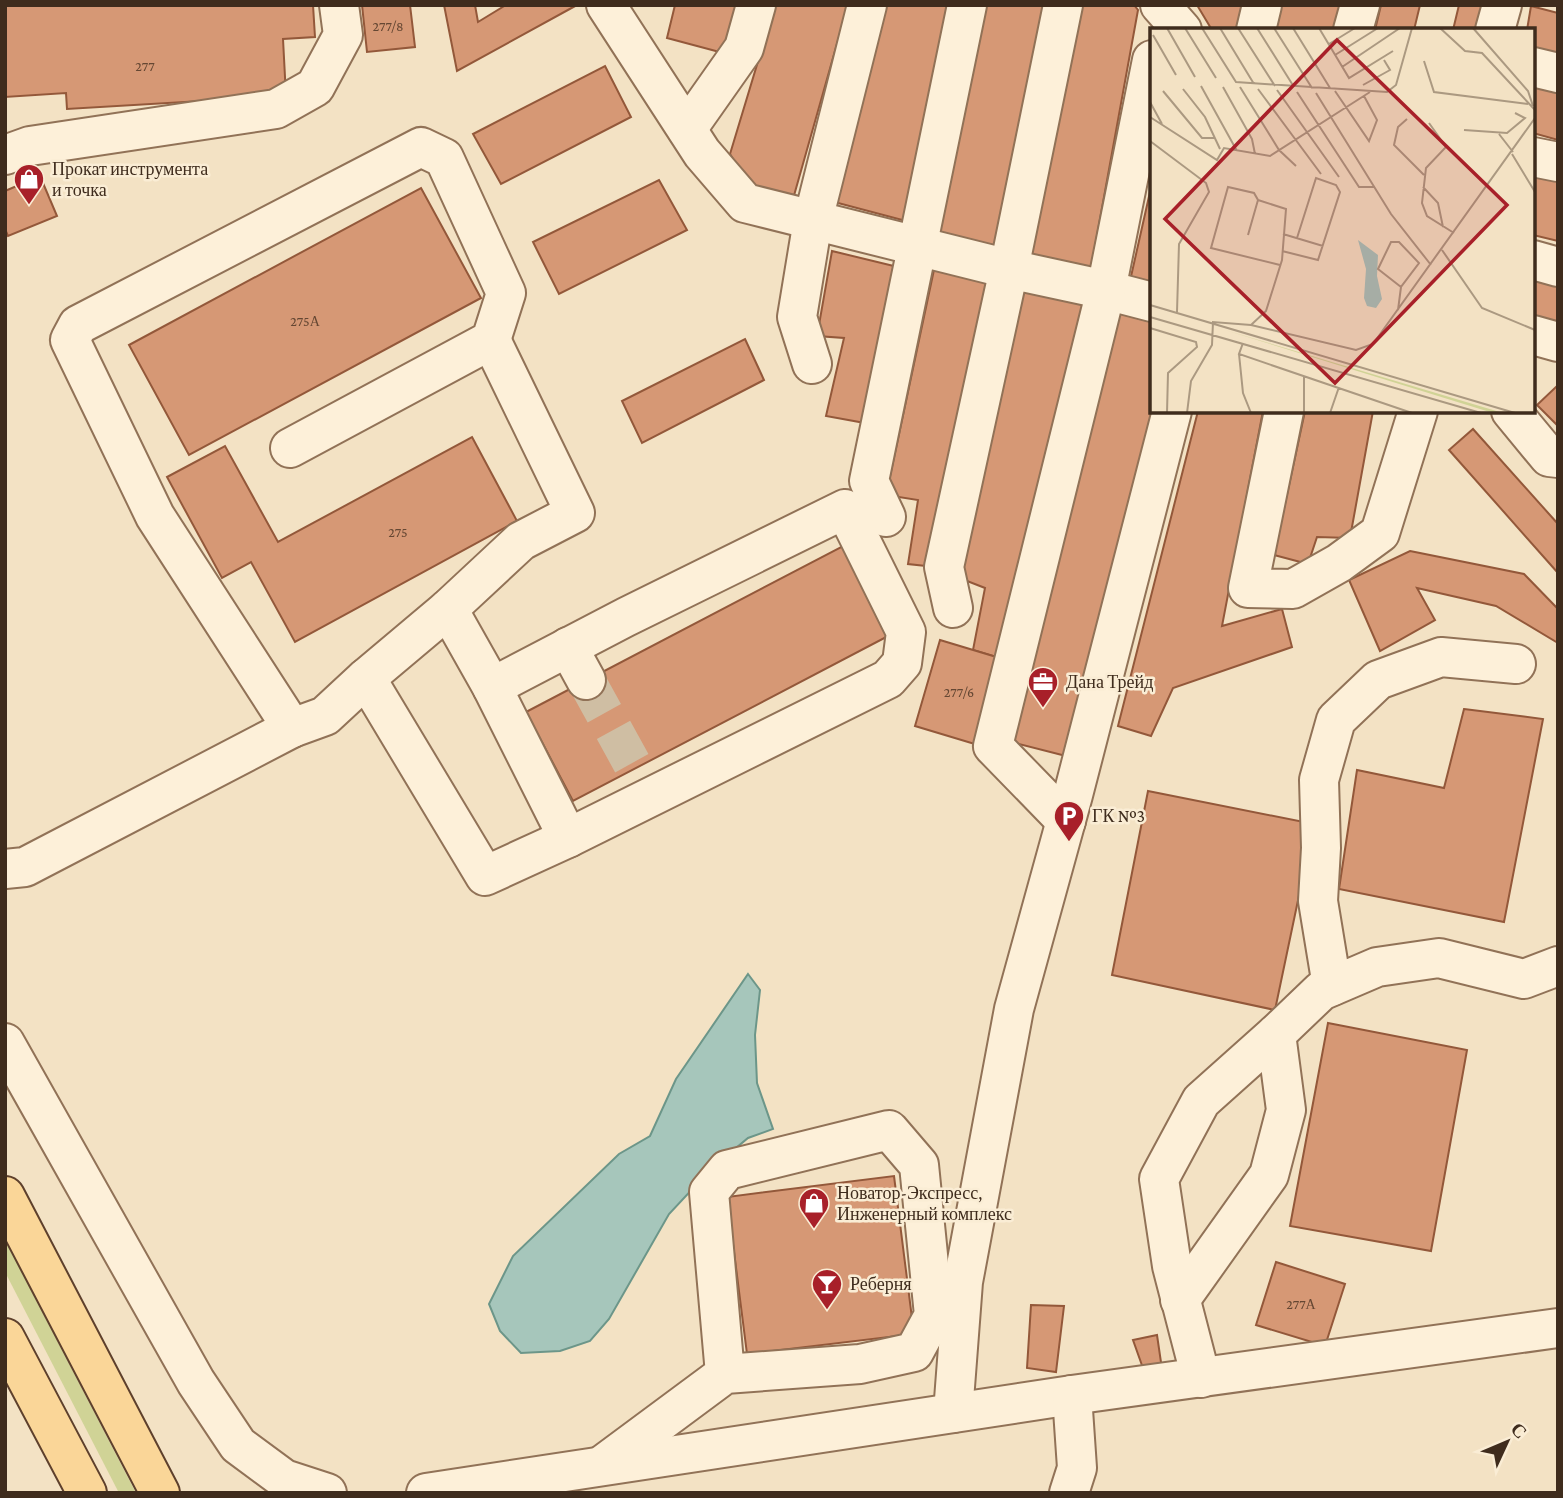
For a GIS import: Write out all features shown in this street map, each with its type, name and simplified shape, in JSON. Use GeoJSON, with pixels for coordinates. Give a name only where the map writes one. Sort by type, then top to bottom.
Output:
{"type":"FeatureCollection","features":[{"type":"Feature","properties":{"kind":"main road"},"geometry":{"type":"LineString","coordinates":[[5,1196],[160,1493]]}},
{"type":"Feature","properties":{"kind":"main road"},"geometry":{"type":"LineString","coordinates":[[5,1338],[87,1493]]}},
{"type":"Feature","properties":{"kind":"street"},"geometry":{"type":"LineString","coordinates":[[5,155],[30,146],[276,109],[315,87],[344,35],[339,5]]}},
{"type":"Feature","properties":{"kind":"street"},"geometry":{"type":"LineString","coordinates":[[687,129],[744,48],[757,5]]}},
{"type":"Feature","properties":{"kind":"street"},"geometry":{"type":"LineString","coordinates":[[812,364],[797,317],[813,220],[867,5]]}},
{"type":"Feature","properties":{"kind":"street"},"geometry":{"type":"LineString","coordinates":[[886,517],[869,481],[967,5]]}},
{"type":"Feature","properties":{"kind":"street"},"geometry":{"type":"LineString","coordinates":[[953,608],[944,567],[1063,5]]}},
{"type":"Feature","properties":{"kind":"street"},"geometry":{"type":"LineString","coordinates":[[1256,28],[1262,5]]}},
{"type":"Feature","properties":{"kind":"street"},"geometry":{"type":"LineString","coordinates":[[1354,28],[1360,5]]}},
{"type":"Feature","properties":{"kind":"street"},"geometry":{"type":"LineString","coordinates":[[1496,28],[1502,5]]}},
{"type":"Feature","properties":{"kind":"street"},"geometry":{"type":"LineString","coordinates":[[622,14],[702,153],[745,204],[1150,301]]}},
{"type":"Feature","properties":{"kind":"street"},"geometry":{"type":"LineString","coordinates":[[1535,67],[1558,73]]}},
{"type":"Feature","properties":{"kind":"street"},"geometry":{"type":"LineString","coordinates":[[1066,821],[993,746],[1106,290],[1150,70]]}},
{"type":"Feature","properties":{"kind":"street"},"geometry":{"type":"LineString","coordinates":[[5,869],[25,867],[292,728],[325,716],[448,609],[521,541],[575,513],[491,340],[506,293],[444,158],[421,147],[78,325],[70,340],[155,516],[292,728]]}},
{"type":"Feature","properties":{"kind":"street"},"geometry":{"type":"LineString","coordinates":[[1535,157],[1558,162]]}},
{"type":"Feature","properties":{"kind":"street"},"geometry":{"type":"LineString","coordinates":[[1535,261],[1558,267]]}},
{"type":"Feature","properties":{"kind":"street"},"geometry":{"type":"LineString","coordinates":[[1535,336],[1558,342]]}},
{"type":"Feature","properties":{"kind":"street"},"geometry":{"type":"LineString","coordinates":[[290,448],[491,340]]}},
{"type":"Feature","properties":{"kind":"street"},"geometry":{"type":"LineString","coordinates":[[953,1413],[963,1282],[1011,1023],[1171,413]]}},
{"type":"Feature","properties":{"kind":"street"},"geometry":{"type":"LineString","coordinates":[[1284,413],[1248,587],[1293,589],[1339,563],[1380,533],[1417,413]]}},
{"type":"Feature","properties":{"kind":"street"},"geometry":{"type":"LineString","coordinates":[[1513,413],[1549,457],[1558,458]]}},
{"type":"Feature","properties":{"kind":"street"},"geometry":{"type":"LineString","coordinates":[[366,678],[485,876],[568,838],[642,783],[888,679],[902,663],[906,632],[845,509],[626,617],[492,687]]}},
{"type":"Feature","properties":{"kind":"street"},"geometry":{"type":"LineString","coordinates":[[448,609],[492,687],[568,838]]}},
{"type":"Feature","properties":{"kind":"street"},"geometry":{"type":"LineString","coordinates":[[568,647],[586,680]]}},
{"type":"Feature","properties":{"kind":"street"},"geometry":{"type":"LineString","coordinates":[[1332,986],[1318,901],[1321,848],[1319,780],[1336,720],[1378,680],[1441,657],[1516,664]]}},
{"type":"Feature","properties":{"kind":"street"},"geometry":{"type":"LineString","coordinates":[[1201,1378],[1171,1266],[1159,1179],[1200,1101],[1321,991],[1377,967],[1439,958],[1524,979],[1558,966]]}},
{"type":"Feature","properties":{"kind":"street"},"geometry":{"type":"LineString","coordinates":[[1181,1300],[1269,1175],[1286,1110],[1276,1034]]}},
{"type":"Feature","properties":{"kind":"street"},"geometry":{"type":"LineString","coordinates":[[5,1043],[196,1382],[238,1446],[284,1479],[327,1493]]}},
{"type":"Feature","properties":{"kind":"street"},"geometry":{"type":"LineString","coordinates":[[601,1466],[725,1374],[860,1364],[914,1352],[934,1315],[919,1165],[889,1130],[727,1170],[709,1192],[725,1374]]}},
{"type":"Feature","properties":{"kind":"street"},"geometry":{"type":"LineString","coordinates":[[426,1493],[1072,1395],[1558,1328]]}},
{"type":"Feature","properties":{"kind":"street"},"geometry":{"type":"LineString","coordinates":[[1069,1493],[1077,1468],[1072,1395]]}},
{"type":"Feature","properties":{"kind":"green space"},"geometry":{"type":"Polygon","coordinates":[[[5,1240],[136,1493],[119,1493],[5,1272],[5,1240]]]}},
{"type":"Feature","properties":{"kind":"water"},"geometry":{"type":"Polygon","coordinates":[[[748,974],[760,990],[755,1035],[757,1083],[773,1129],[748,1138],[711,1169],[669,1214],[609,1319],[590,1341],[560,1351],[521,1353],[500,1331],[489,1304],[513,1256],[619,1154],[650,1136],[676,1079],[748,974]]]}},
{"type":"Feature","properties":{"kind":"building"},"geometry":{"type":"Polygon","coordinates":[[[5,5],[313,5],[315,37],[283,39],[286,96],[67,109],[66,93],[5,97],[5,5]]]}},
{"type":"Feature","properties":{"kind":"building"},"geometry":{"type":"Polygon","coordinates":[[[362,5],[410,5],[415,47],[367,52],[362,5]]]}},
{"type":"Feature","properties":{"kind":"building"},"geometry":{"type":"Polygon","coordinates":[[[444,5],[475,5],[478,22],[506,5],[577,5],[457,71],[444,5]]]}},
{"type":"Feature","properties":{"kind":"building"},"geometry":{"type":"Polygon","coordinates":[[[675,5],[741,5],[727,54],[667,38],[675,5]]]}},
{"type":"Feature","properties":{"kind":"building"},"geometry":{"type":"Polygon","coordinates":[[[775,5],[848,5],[793,199],[749,186],[730,154],[775,5]]]}},
{"type":"Feature","properties":{"kind":"building"},"geometry":{"type":"Polygon","coordinates":[[[874,5],[954,5],[906,221],[823,199],[874,5]]]}},
{"type":"Feature","properties":{"kind":"building"},"geometry":{"type":"Polygon","coordinates":[[[982,5],[1051,5],[998,255],[937,239],[982,5]]]}},
{"type":"Feature","properties":{"kind":"building"},"geometry":{"type":"Polygon","coordinates":[[[1077,5],[1134,5],[1138,10],[1090,274],[1030,258],[1077,5]]]}},
{"type":"Feature","properties":{"kind":"building"},"geometry":{"type":"Polygon","coordinates":[[[1197,5],[1250,5],[1244,28],[1211,28],[1197,5]]]}},
{"type":"Feature","properties":{"kind":"building"},"geometry":{"type":"Polygon","coordinates":[[[1278,5],[1347,5],[1341,28],[1272,28],[1278,5]]]}},
{"type":"Feature","properties":{"kind":"building"},"geometry":{"type":"Polygon","coordinates":[[[1381,5],[1420,5],[1414,28],[1375,28],[1381,5]]]}},
{"type":"Feature","properties":{"kind":"building"},"geometry":{"type":"Polygon","coordinates":[[[1459,5],[1483,5],[1477,28],[1453,28],[1459,5]]]}},
{"type":"Feature","properties":{"kind":"building"},"geometry":{"type":"Polygon","coordinates":[[[1531,6],[1558,13],[1558,60],[1535,54],[1535,28],[1527,28],[1531,6]]]}},
{"type":"Feature","properties":{"kind":"building"},"geometry":{"type":"Polygon","coordinates":[[[605,66],[631,117],[501,184],[473,134],[605,66]]]}},
{"type":"Feature","properties":{"kind":"building"},"geometry":{"type":"Polygon","coordinates":[[[1535,81],[1558,87],[1558,140],[1535,134],[1535,81]]]}},
{"type":"Feature","properties":{"kind":"building"},"geometry":{"type":"Polygon","coordinates":[[[1535,175],[1558,181],[1558,241],[1535,235],[1535,175]]]}},
{"type":"Feature","properties":{"kind":"building"},"geometry":{"type":"Polygon","coordinates":[[[40,176],[57,216],[8,236],[5,229],[5,191],[40,176]]]}},
{"type":"Feature","properties":{"kind":"building"},"geometry":{"type":"Polygon","coordinates":[[[659,180],[687,230],[559,294],[533,242],[659,180]]]}},
{"type":"Feature","properties":{"kind":"building"},"geometry":{"type":"Polygon","coordinates":[[[421,188],[481,298],[189,455],[129,345],[421,188]]]}},
{"type":"Feature","properties":{"kind":"building"},"geometry":{"type":"Polygon","coordinates":[[[1150,192],[1150,286],[1130,281],[1150,192]]]}},
{"type":"Feature","properties":{"kind":"building"},"geometry":{"type":"Polygon","coordinates":[[[832,251],[902,268],[865,423],[826,416],[844,338],[817,336],[832,251]]]}},
{"type":"Feature","properties":{"kind":"building"},"geometry":{"type":"Polygon","coordinates":[[[935,265],[994,277],[935,567],[908,564],[918,500],[886,495],[935,265]]]}},
{"type":"Feature","properties":{"kind":"building"},"geometry":{"type":"Polygon","coordinates":[[[1535,276],[1558,282],[1558,322],[1535,316],[1535,276]]]}},
{"type":"Feature","properties":{"kind":"building"},"geometry":{"type":"Polygon","coordinates":[[[1025,286],[1084,301],[1003,659],[973,650],[985,588],[954,576],[1025,286]]]}},
{"type":"Feature","properties":{"kind":"building"},"geometry":{"type":"Polygon","coordinates":[[[1111,311],[1150,321],[1152,413],[1066,756],[1003,740],[1111,311]]]}},
{"type":"Feature","properties":{"kind":"building"},"geometry":{"type":"Polygon","coordinates":[[[745,339],[764,380],[642,443],[622,401],[745,339]]]}},
{"type":"Feature","properties":{"kind":"building"},"geometry":{"type":"Polygon","coordinates":[[[1558,385],[1558,426],[1537,405],[1558,385]]]}},
{"type":"Feature","properties":{"kind":"building"},"geometry":{"type":"Polygon","coordinates":[[[1197,413],[1263,413],[1222,626],[1282,609],[1292,647],[1173,688],[1151,736],[1118,726],[1197,413]]]}},
{"type":"Feature","properties":{"kind":"building"},"geometry":{"type":"Polygon","coordinates":[[[1305,413],[1373,413],[1350,538],[1317,537],[1308,564],[1274,555],[1305,413]]]}},
{"type":"Feature","properties":{"kind":"building"},"geometry":{"type":"Polygon","coordinates":[[[1473,429],[1558,524],[1558,573],[1449,450],[1473,429]]]}},
{"type":"Feature","properties":{"kind":"building"},"geometry":{"type":"Polygon","coordinates":[[[472,437],[517,521],[295,642],[251,562],[222,578],[167,477],[225,446],[278,542],[472,437]]]}},
{"type":"Feature","properties":{"kind":"building"},"geometry":{"type":"Polygon","coordinates":[[[845,545],[892,634],[573,801],[526,712],[845,545]]]}},
{"type":"Feature","properties":{"kind":"building"},"geometry":{"type":"Polygon","coordinates":[[[1410,551],[1524,574],[1558,609],[1558,643],[1496,606],[1417,588],[1435,620],[1380,651],[1349,580],[1410,551]]]}},
{"type":"Feature","properties":{"kind":"building"},"geometry":{"type":"Polygon","coordinates":[[[940,640],[1003,659],[978,745],[915,726],[940,640]]]}},
{"type":"Feature","properties":{"kind":"building"},"geometry":{"type":"Polygon","coordinates":[[[1464,709],[1543,719],[1504,922],[1339,889],[1357,770],[1444,788],[1464,709]]]}},
{"type":"Feature","properties":{"kind":"building"},"geometry":{"type":"Polygon","coordinates":[[[1148,791],[1314,824],[1275,1010],[1112,975],[1148,791]]]}},
{"type":"Feature","properties":{"kind":"building"},"geometry":{"type":"Polygon","coordinates":[[[1328,1023],[1467,1050],[1431,1251],[1290,1226],[1328,1023]]]}},
{"type":"Feature","properties":{"kind":"building"},"geometry":{"type":"Polygon","coordinates":[[[894,1176],[914,1334],[747,1354],[727,1197],[894,1176]]]}},
{"type":"Feature","properties":{"kind":"building"},"geometry":{"type":"Polygon","coordinates":[[[1276,1262],[1345,1284],[1325,1346],[1256,1325],[1276,1262]]]}},
{"type":"Feature","properties":{"kind":"building"},"geometry":{"type":"Polygon","coordinates":[[[1031,1305],[1064,1306],[1056,1372],[1027,1368],[1031,1305]]]}},
{"type":"Feature","properties":{"kind":"building"},"geometry":{"type":"Polygon","coordinates":[[[1157,1335],[1162,1369],[1144,1371],[1133,1340],[1157,1335]]]}},
{"type":"Feature","properties":{"kind":"tunnel"},"geometry":{"type":"LineString","coordinates":[[586,680],[635,769]]}},
{"type":"Feature","properties":{"kind":"place","name":"Прокат инструмента и точка"},"geometry":{"type":"Point","coordinates":[29,206]}},
{"type":"Feature","properties":{"kind":"place","name":"Дана Трейд"},"geometry":{"type":"Point","coordinates":[1043,709]}},
{"type":"Feature","properties":{"kind":"place","name":"ГК №3"},"geometry":{"type":"Point","coordinates":[1069,843]}},
{"type":"Feature","properties":{"kind":"place","name":"Новатор-Экспресс, Инженерный комплекс"},"geometry":{"type":"Point","coordinates":[814,1230]}},
{"type":"Feature","properties":{"kind":"place","name":"Реберня"},"geometry":{"type":"Point","coordinates":[827,1311]}}]}
